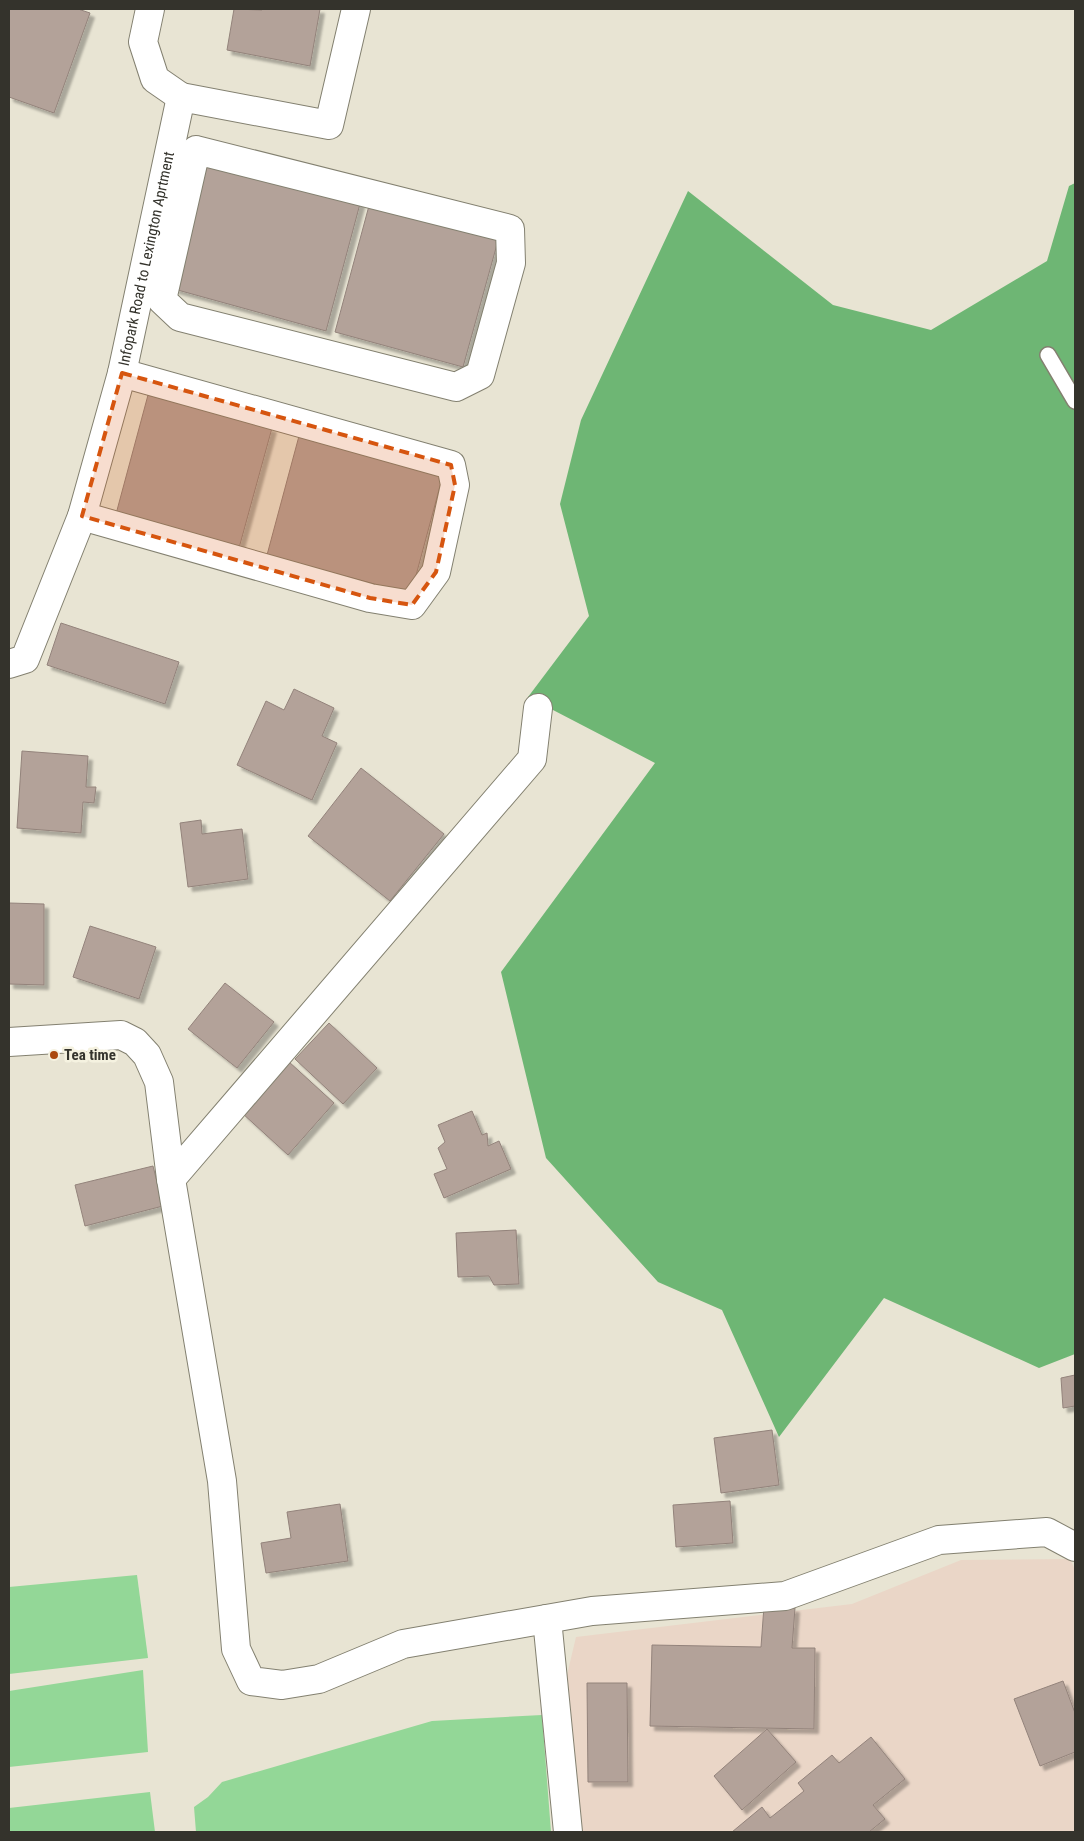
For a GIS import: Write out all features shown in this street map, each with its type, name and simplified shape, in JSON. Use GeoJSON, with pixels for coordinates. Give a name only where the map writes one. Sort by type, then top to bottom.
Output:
{"type":"FeatureCollection","features":[{"type":"Feature","properties":{"kind":"street"},"geometry":{"type":"LineString","coordinates":[[150,9],[143,42],[155,79],[181,97],[329,125],[356,9]]}},
{"type":"Feature","properties":{"kind":"street","name":"Infopark Road to Lexington Aprtment"},"geometry":{"type":"LineString","coordinates":[[9,664],[25,659],[82,516],[184,147],[181,97]]}},
{"type":"Feature","properties":{"kind":"street"},"geometry":{"type":"LineString","coordinates":[[184,147],[510,229],[511,263],[480,375],[456,387],[180,317],[162,300],[184,147]]}},
{"type":"Feature","properties":{"kind":"street"},"geometry":{"type":"LineString","coordinates":[[82,516],[370,598],[412,605],[436,572],[455,485],[451,465],[122,373]]}},
{"type":"Feature","properties":{"kind":"street"},"geometry":{"type":"LineString","coordinates":[[171,1179],[532,759],[538,708]]}},
{"type":"Feature","properties":{"kind":"street"},"geometry":{"type":"LineString","coordinates":[[9,1042],[121,1035],[135,1042],[146,1055],[159,1082],[171,1179],[222,1481],[236,1649],[251,1681],[282,1686],[319,1678],[403,1644],[592,1611],[785,1596],[938,1540],[1047,1532],[1073,1541]]}},
{"type":"Feature","properties":{"kind":"street"},"geometry":{"type":"LineString","coordinates":[[547,1619],[568,1832]]}},
{"type":"Feature","properties":{"kind":"lane"},"geometry":{"type":"LineString","coordinates":[[1048,355],[1075,401]]}},
{"type":"Feature","properties":{"kind":"highlighted area"},"geometry":{"type":"Polygon","coordinates":[[[122,373],[451,465],[455,485],[436,572],[412,605],[370,598],[82,516],[122,373]]]}},
{"type":"Feature","properties":{"kind":"shaded area"},"geometry":{"type":"Polygon","coordinates":[[[1070,1559],[1075,1570],[1075,1832],[567,1832],[562,1696],[576,1637],[852,1604],[961,1560],[1070,1559]]]}},
{"type":"Feature","properties":{"kind":"green space"},"geometry":{"type":"Polygon","coordinates":[[[1075,183],[1075,1354],[1039,1368],[884,1298],[779,1437],[722,1310],[658,1282],[546,1158],[501,972],[655,763],[528,697],[589,616],[560,504],[581,420],[688,191],[833,305],[931,330],[1047,261],[1069,186],[1075,183]]]}},
{"type":"Feature","properties":{"kind":"green space"},"geometry":{"type":"Polygon","coordinates":[[[137,1575],[148,1658],[9,1674],[9,1587],[137,1575]]]}},
{"type":"Feature","properties":{"kind":"green space"},"geometry":{"type":"Polygon","coordinates":[[[143,1670],[148,1752],[9,1767],[9,1691],[143,1670]]]}},
{"type":"Feature","properties":{"kind":"green space"},"geometry":{"type":"Polygon","coordinates":[[[542,1715],[551,1832],[196,1832],[194,1807],[208,1797],[222,1782],[432,1721],[542,1715]]]}},
{"type":"Feature","properties":{"kind":"green space"},"geometry":{"type":"Polygon","coordinates":[[[150,1792],[155,1832],[9,1832],[9,1808],[150,1792]]]}},
{"type":"Feature","properties":{"kind":"building"},"geometry":{"type":"Polygon","coordinates":[[[9,9],[78,9],[90,13],[54,113],[9,97],[9,9]]]}},
{"type":"Feature","properties":{"kind":"building"},"geometry":{"type":"Polygon","coordinates":[[[234,9],[320,9],[310,66],[227,50],[234,9]]]}},
{"type":"Feature","properties":{"kind":"building"},"geometry":{"type":"Polygon","coordinates":[[[209,159],[361,200],[326,331],[174,289],[209,159]]]}},
{"type":"Feature","properties":{"kind":"building"},"geometry":{"type":"Polygon","coordinates":[[[370,202],[499,237],[463,367],[335,332],[370,202]]]}},
{"type":"Feature","properties":{"kind":"building"},"geometry":{"type":"Polygon","coordinates":[[[148,395],[272,428],[239,548],[116,514],[148,395]]]}},
{"type":"Feature","properties":{"kind":"building"},"geometry":{"type":"Polygon","coordinates":[[[299,436],[443,475],[411,594],[267,555],[299,436]]]}},
{"type":"Feature","properties":{"kind":"building"},"geometry":{"type":"Polygon","coordinates":[[[61,623],[179,662],[165,704],[47,665],[61,623]]]}},
{"type":"Feature","properties":{"kind":"building"},"geometry":{"type":"Polygon","coordinates":[[[294,689],[334,708],[322,736],[337,743],[312,800],[237,765],[266,701],[284,710],[294,689]]]}},
{"type":"Feature","properties":{"kind":"building"},"geometry":{"type":"Polygon","coordinates":[[[22,751],[88,756],[86,787],[96,787],[94,803],[83,802],[81,833],[17,828],[22,751]]]}},
{"type":"Feature","properties":{"kind":"building"},"geometry":{"type":"Polygon","coordinates":[[[361,768],[444,834],[390,901],[308,836],[361,768]]]}},
{"type":"Feature","properties":{"kind":"building"},"geometry":{"type":"Polygon","coordinates":[[[201,820],[202,834],[242,829],[248,879],[188,887],[180,823],[201,820]]]}},
{"type":"Feature","properties":{"kind":"building"},"geometry":{"type":"Polygon","coordinates":[[[9,903],[44,904],[44,985],[9,984],[9,903]]]}},
{"type":"Feature","properties":{"kind":"building"},"geometry":{"type":"Polygon","coordinates":[[[90,926],[156,947],[139,999],[73,977],[90,926]]]}},
{"type":"Feature","properties":{"kind":"building"},"geometry":{"type":"Polygon","coordinates":[[[225,983],[274,1022],[237,1068],[188,1029],[225,983]]]}},
{"type":"Feature","properties":{"kind":"building"},"geometry":{"type":"Polygon","coordinates":[[[329,1023],[377,1068],[343,1104],[295,1059],[329,1023]]]}},
{"type":"Feature","properties":{"kind":"building"},"geometry":{"type":"Polygon","coordinates":[[[288,1061],[334,1103],[288,1155],[242,1113],[288,1061]]]}},
{"type":"Feature","properties":{"kind":"building"},"geometry":{"type":"Polygon","coordinates":[[[472,1111],[482,1135],[487,1133],[488,1146],[499,1141],[511,1169],[444,1198],[434,1174],[447,1169],[438,1148],[445,1142],[438,1125],[472,1111]]]}},
{"type":"Feature","properties":{"kind":"building"},"geometry":{"type":"Polygon","coordinates":[[[153,1166],[163,1206],[85,1226],[75,1185],[153,1166]]]}},
{"type":"Feature","properties":{"kind":"building"},"geometry":{"type":"Polygon","coordinates":[[[516,1230],[519,1284],[494,1285],[489,1276],[458,1277],[456,1233],[516,1230]]]}},
{"type":"Feature","properties":{"kind":"building"},"geometry":{"type":"Polygon","coordinates":[[[1075,1375],[1075,1406],[1063,1408],[1061,1378],[1075,1375]]]}},
{"type":"Feature","properties":{"kind":"building"},"geometry":{"type":"Polygon","coordinates":[[[772,1430],[779,1485],[721,1493],[714,1438],[772,1430]]]}},
{"type":"Feature","properties":{"kind":"building"},"geometry":{"type":"Polygon","coordinates":[[[730,1501],[733,1543],[676,1547],[673,1505],[730,1501]]]}},
{"type":"Feature","properties":{"kind":"building"},"geometry":{"type":"Polygon","coordinates":[[[340,1504],[348,1561],[266,1573],[261,1543],[291,1538],[287,1512],[340,1504]]]}},
{"type":"Feature","properties":{"kind":"building"},"geometry":{"type":"Polygon","coordinates":[[[764,1606],[795,1608],[792,1648],[815,1648],[814,1729],[650,1726],[652,1645],[761,1647],[764,1606]]]}},
{"type":"Feature","properties":{"kind":"building"},"geometry":{"type":"Polygon","coordinates":[[[1063,1681],[1075,1713],[1075,1752],[1040,1766],[1014,1699],[1063,1681]]]}},
{"type":"Feature","properties":{"kind":"building"},"geometry":{"type":"Polygon","coordinates":[[[587,1683],[627,1683],[628,1782],[588,1782],[587,1683]]]}},
{"type":"Feature","properties":{"kind":"building"},"geometry":{"type":"Polygon","coordinates":[[[767,1729],[796,1762],[742,1810],[714,1776],[767,1729]]]}},
{"type":"Feature","properties":{"kind":"building"},"geometry":{"type":"Polygon","coordinates":[[[871,1737],[905,1779],[873,1805],[885,1819],[869,1832],[732,1832],[762,1807],[770,1818],[804,1791],[798,1783],[832,1755],[839,1763],[871,1737]]]}},
{"type":"Feature","properties":{"kind":"place","name":"Tea time"},"geometry":{"type":"Point","coordinates":[54,1055]}}]}
